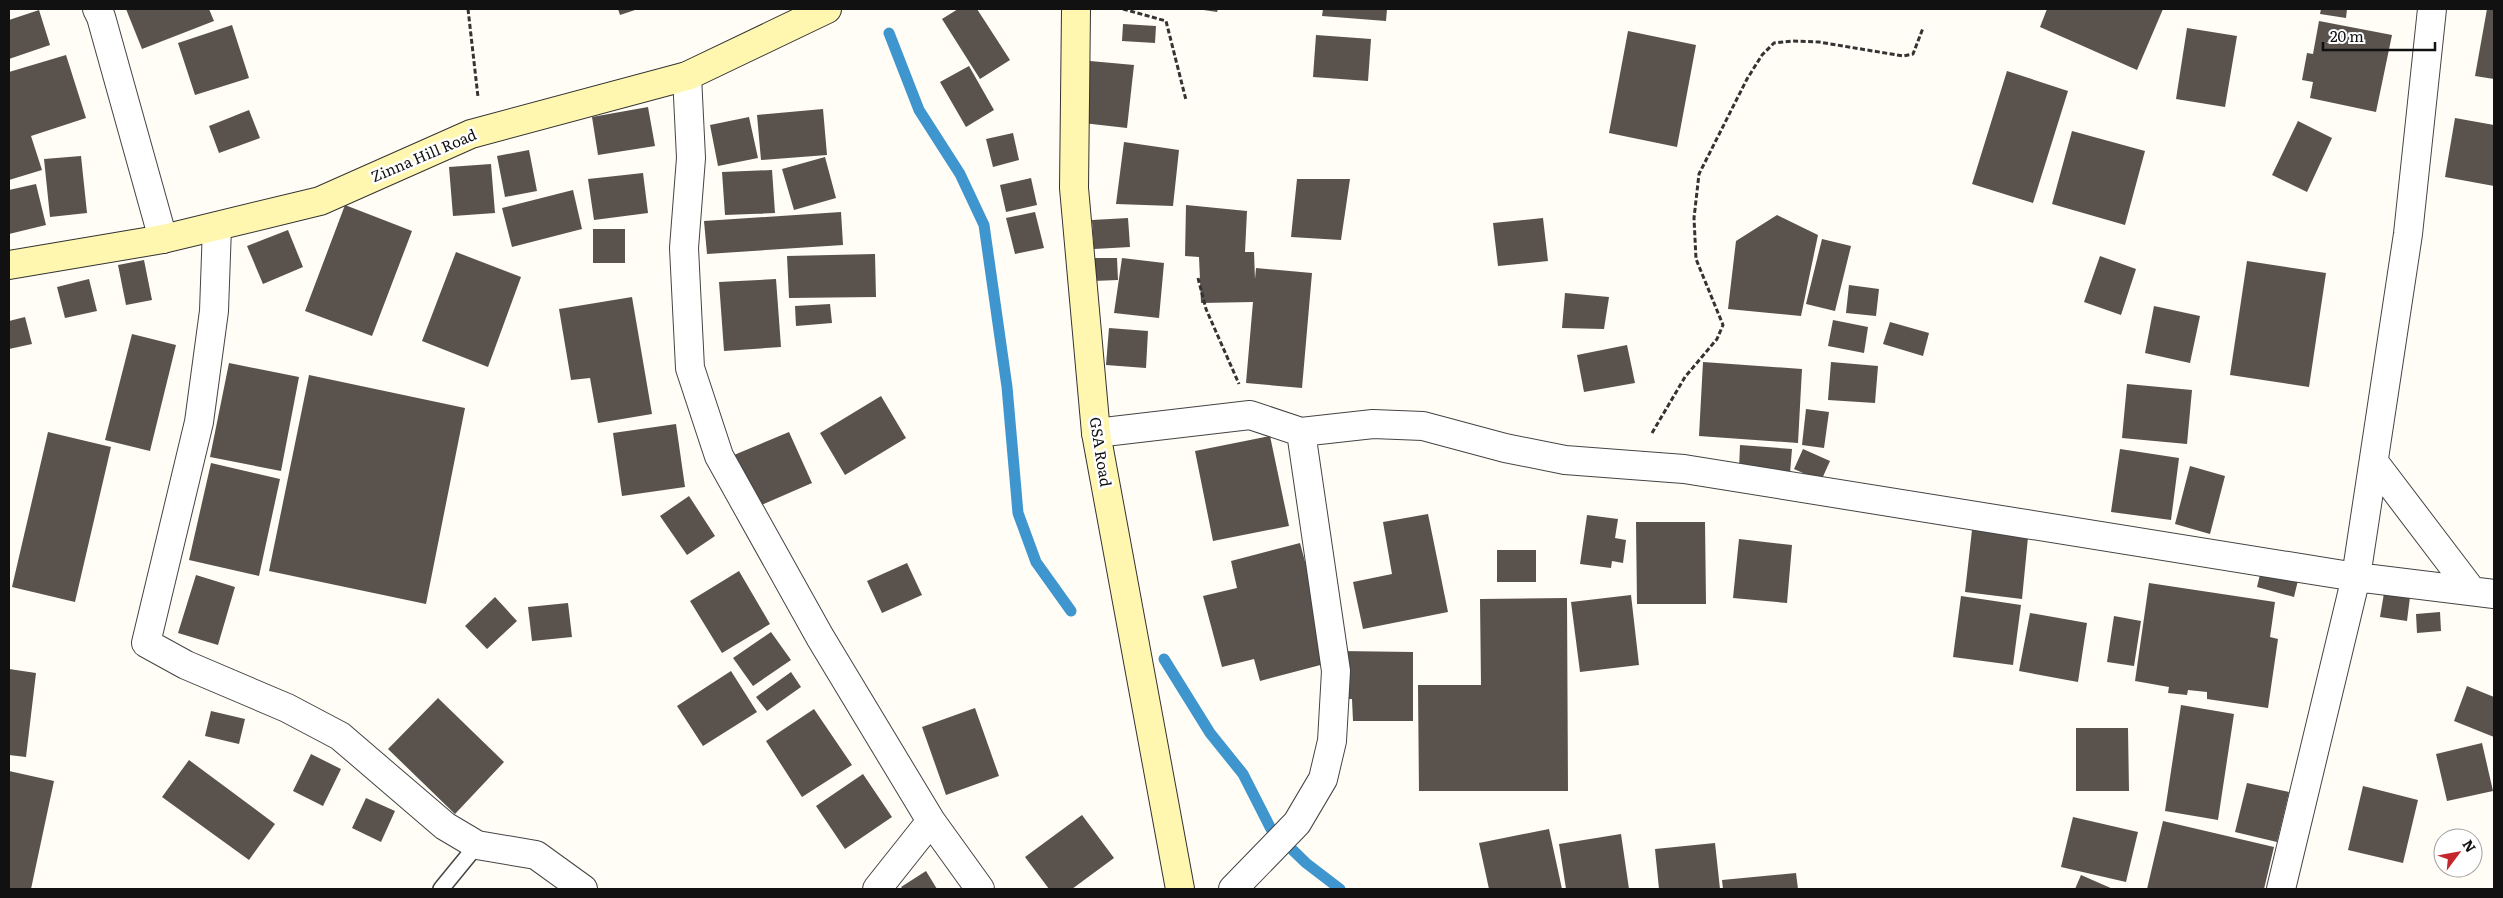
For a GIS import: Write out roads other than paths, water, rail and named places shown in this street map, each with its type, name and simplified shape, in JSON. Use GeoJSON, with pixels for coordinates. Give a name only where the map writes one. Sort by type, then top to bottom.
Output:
{"type":"FeatureCollection","features":[{"type":"Feature","properties":{"kind":"street"},"geometry":{"type":"LineString","coordinates":[[97,9],[101,17],[163,239]]}},
{"type":"Feature","properties":{"kind":"street","name":"Zinna Hill Road"},"geometry":{"type":"LineString","coordinates":[[9,265],[163,239],[320,200],[471,134],[687,76],[827,9]]}},
{"type":"Feature","properties":{"kind":"street","name":"GSA Road"},"geometry":{"type":"LineString","coordinates":[[1076,9],[1074,188],[1096,433],[1180,889]]}},
{"type":"Feature","properties":{"kind":"street"},"geometry":{"type":"LineString","coordinates":[[2281,889],[2356,577],[2408,234],[2432,9]]}},
{"type":"Feature","properties":{"kind":"street"},"geometry":{"type":"LineString","coordinates":[[687,76],[690,158],[684,248],[690,368],[719,456],[820,638],[931,821],[980,889]]}},
{"type":"Feature","properties":{"kind":"street"},"geometry":{"type":"LineString","coordinates":[[217,227],[214,311],[199,422],[146,643],[186,665],[287,708],[340,736],[445,826],[477,846],[536,856],[584,889]]}},
{"type":"Feature","properties":{"kind":"street"},"geometry":{"type":"LineString","coordinates":[[1096,433],[1250,415],[1301,432],[1373,424],[1423,426],[1505,448],[1564,460],[1684,469],[2356,577],[2483,592]]}},
{"type":"Feature","properties":{"kind":"street"},"geometry":{"type":"LineString","coordinates":[[1233,889],[1297,822],[1323,778],[1332,741],[1336,671],[1301,432]]}},
{"type":"Feature","properties":{"kind":"street"},"geometry":{"type":"LineString","coordinates":[[2374,462],[2483,592]]}},
{"type":"Feature","properties":{"kind":"street"},"geometry":{"type":"LineString","coordinates":[[877,889],[931,821]]}},
{"type":"Feature","properties":{"kind":"lane"},"geometry":{"type":"LineString","coordinates":[[441,889],[477,846]]}},
{"type":"Feature","properties":{"kind":"waterway"},"geometry":{"type":"LineString","coordinates":[[889,33],[919,110],[960,174],[984,225],[1007,387],[1018,513],[1036,562],[1071,611]]}},
{"type":"Feature","properties":{"kind":"waterway"},"geometry":{"type":"LineString","coordinates":[[1164,659],[1210,733],[1243,774],[1271,829],[1306,863],[1340,889]]}}]}
